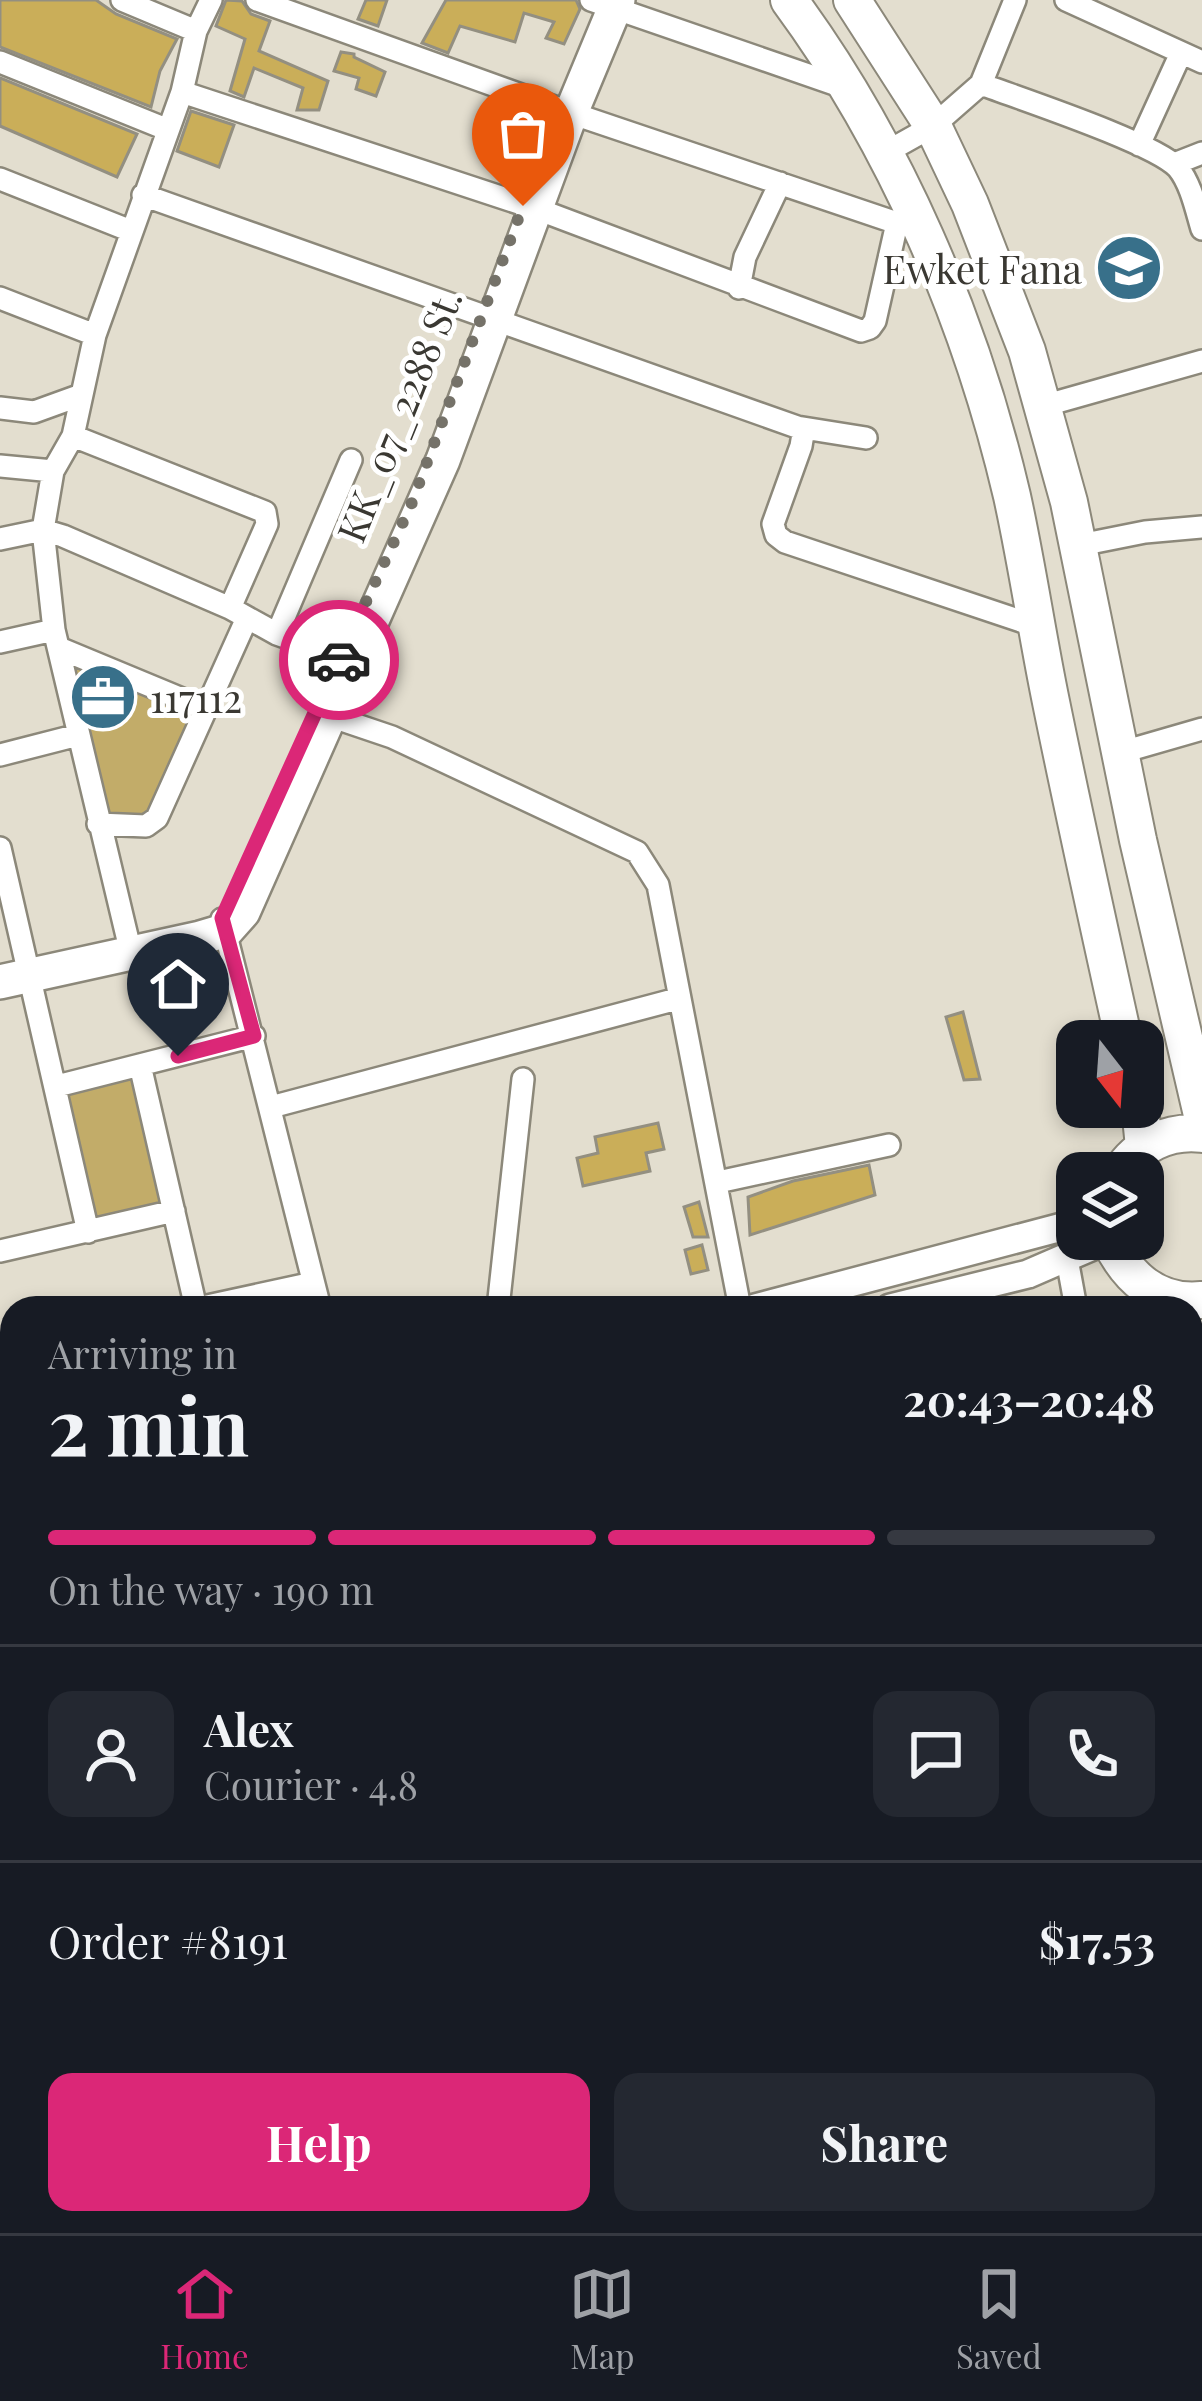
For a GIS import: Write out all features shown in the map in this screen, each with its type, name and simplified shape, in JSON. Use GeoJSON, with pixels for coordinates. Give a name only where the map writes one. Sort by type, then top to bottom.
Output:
{"type":"FeatureCollection","features":[{"type":"Feature","properties":{"kind":"highway"},"geometry":{"type":"LineString","coordinates":[[789,0],[884,154],[903,215],[977,373],[1011,493],[1120,1020]]}},
{"type":"Feature","properties":{"kind":"highway"},"geometry":{"type":"LineString","coordinates":[[852,0],[933,126],[970,204],[1027,351],[1069,502],[1119,753],[1202,1115]]}},
{"type":"Feature","properties":{"kind":"highway"},"geometry":{"type":"LineString","coordinates":[[1144,1152],[1166,1137],[1202,1134]]}},
{"type":"Feature","properties":{"kind":"highway"},"geometry":{"type":"LineString","coordinates":[[1120,1260],[1145,1288],[1167,1296]]}},
{"type":"Feature","properties":{"kind":"main road","name":"KK_07_2288 St."},"geometry":{"type":"LineString","coordinates":[[224,924],[322,714],[490,317],[605,2]]}},
{"type":"Feature","properties":{"kind":"main road"},"geometry":{"type":"LineString","coordinates":[[15,973],[224,924]]}},
{"type":"Feature","properties":{"kind":"street"},"geometry":{"type":"LineString","coordinates":[[122,0],[196,31]]}},
{"type":"Feature","properties":{"kind":"street"},"geometry":{"type":"LineString","coordinates":[[130,948],[56,639],[43,530],[53,471],[74,436],[95,335],[182,92],[196,31],[211,0]]}},
{"type":"Feature","properties":{"kind":"street"},"geometry":{"type":"LineString","coordinates":[[182,92],[530,208],[861,331],[875,321],[903,215],[780,183],[257,0]]}},
{"type":"Feature","properties":{"kind":"street"},"geometry":{"type":"LineString","coordinates":[[884,154],[933,126],[981,84],[1015,0]]}},
{"type":"Feature","properties":{"kind":"street"},"geometry":{"type":"LineString","coordinates":[[1066,0],[1191,57],[1139,145]]}},
{"type":"Feature","properties":{"kind":"street"},"geometry":{"type":"LineString","coordinates":[[605,2],[846,88]]}},
{"type":"Feature","properties":{"kind":"street"},"geometry":{"type":"LineString","coordinates":[[0,62],[166,128]]}},
{"type":"Feature","properties":{"kind":"street"},"geometry":{"type":"LineString","coordinates":[[981,84],[1139,145],[1174,164],[1190,192],[1202,229]]}},
{"type":"Feature","properties":{"kind":"street"},"geometry":{"type":"LineString","coordinates":[[1174,164],[1202,153]]}},
{"type":"Feature","properties":{"kind":"street"},"geometry":{"type":"LineString","coordinates":[[0,179],[131,230]]}},
{"type":"Feature","properties":{"kind":"street"},"geometry":{"type":"LineString","coordinates":[[739,288],[745,256],[780,183]]}},
{"type":"Feature","properties":{"kind":"street"},"geometry":{"type":"LineString","coordinates":[[143,195],[797,427],[866,438]]}},
{"type":"Feature","properties":{"kind":"street"},"geometry":{"type":"LineString","coordinates":[[0,298],[95,335]]}},
{"type":"Feature","properties":{"kind":"street"},"geometry":{"type":"LineString","coordinates":[[1043,406],[1202,361]]}},
{"type":"Feature","properties":{"kind":"street"},"geometry":{"type":"LineString","coordinates":[[0,408],[34,412],[81,394]]}},
{"type":"Feature","properties":{"kind":"street"},"geometry":{"type":"LineString","coordinates":[[797,427],[803,434],[801,446],[772,524],[784,542],[1036,626]]}},
{"type":"Feature","properties":{"kind":"street"},"geometry":{"type":"LineString","coordinates":[[74,436],[265,512],[267,524],[206,709],[151,824],[98,824]]}},
{"type":"Feature","properties":{"kind":"street"},"geometry":{"type":"LineString","coordinates":[[278,634],[351,460]]}},
{"type":"Feature","properties":{"kind":"street"},"geometry":{"type":"LineString","coordinates":[[0,466],[53,471]]}},
{"type":"Feature","properties":{"kind":"street"},"geometry":{"type":"LineString","coordinates":[[1075,546],[1202,527]]}},
{"type":"Feature","properties":{"kind":"street"},"geometry":{"type":"LineString","coordinates":[[0,539],[43,530],[278,634],[346,659]]}},
{"type":"Feature","properties":{"kind":"street"},"geometry":{"type":"LineString","coordinates":[[0,642],[56,639],[206,709]]}},
{"type":"Feature","properties":{"kind":"street"},"geometry":{"type":"LineString","coordinates":[[322,714],[392,736],[638,852],[658,885],[738,1296]]}},
{"type":"Feature","properties":{"kind":"street"},"geometry":{"type":"LineString","coordinates":[[1119,753],[1202,729]]}},
{"type":"Feature","properties":{"kind":"street"},"geometry":{"type":"LineString","coordinates":[[0,755],[78,736]]}},
{"type":"Feature","properties":{"kind":"street"},"geometry":{"type":"LineString","coordinates":[[1,856],[15,973],[58,1086],[88,1232]]}},
{"type":"Feature","properties":{"kind":"street"},"geometry":{"type":"LineString","coordinates":[[224,924],[317,1296]]}},
{"type":"Feature","properties":{"kind":"street"},"geometry":{"type":"LineString","coordinates":[[271,1107],[677,999]]}},
{"type":"Feature","properties":{"kind":"street"},"geometry":{"type":"LineString","coordinates":[[58,1086],[254,1036]]}},
{"type":"Feature","properties":{"kind":"street"},"geometry":{"type":"LineString","coordinates":[[140,1066],[194,1296]]}},
{"type":"Feature","properties":{"kind":"street"},"geometry":{"type":"LineString","coordinates":[[499,1296],[523,1079]]}},
{"type":"Feature","properties":{"kind":"street"},"geometry":{"type":"LineString","coordinates":[[718,1182],[889,1145]]}},
{"type":"Feature","properties":{"kind":"street"},"geometry":{"type":"LineString","coordinates":[[0,1251],[173,1211]]}},
{"type":"Feature","properties":{"kind":"street"},"geometry":{"type":"LineString","coordinates":[[800,1296],[1056,1229]]}},
{"type":"Feature","properties":{"kind":"street"},"geometry":{"type":"LineString","coordinates":[[939,1296],[1064,1260]]}},
{"type":"Feature","properties":{"kind":"street"},"geometry":{"type":"LineString","coordinates":[[1067,1260],[1074,1296]]}},
{"type":"Feature","properties":{"kind":"street"},"geometry":{"type":"LineString","coordinates":[[251,1296],[313,1282]]}},
{"type":"Feature","properties":{"kind":"shaded area"},"geometry":{"type":"Polygon","coordinates":[[[59,648],[206,709],[150,824],[98,824],[59,648]]]}},
{"type":"Feature","properties":{"kind":"shaded area"},"geometry":{"type":"Polygon","coordinates":[[[140,1066],[174,1211],[88,1232],[57,1086],[140,1066]]]}},
{"type":"Feature","properties":{"kind":"building"},"geometry":{"type":"Polygon","coordinates":[[[0,0],[96,0],[116,14],[177,39],[160,71],[151,107],[0,47],[0,0]]]}},
{"type":"Feature","properties":{"kind":"building"},"geometry":{"type":"Polygon","coordinates":[[[226,0],[242,1],[251,14],[270,21],[259,51],[328,81],[319,110],[297,110],[303,88],[254,68],[244,97],[230,91],[245,39],[216,26],[226,0]]]}},
{"type":"Feature","properties":{"kind":"building"},"geometry":{"type":"Polygon","coordinates":[[[366,0],[387,0],[378,26],[358,19],[366,0]]]}},
{"type":"Feature","properties":{"kind":"building"},"geometry":{"type":"Polygon","coordinates":[[[446,0],[576,0],[580,9],[564,44],[546,38],[554,22],[524,13],[515,42],[460,26],[448,53],[422,43],[446,0]]]}},
{"type":"Feature","properties":{"kind":"building"},"geometry":{"type":"Polygon","coordinates":[[[341,52],[385,72],[376,96],[356,89],[359,78],[334,71],[341,52]]]}},
{"type":"Feature","properties":{"kind":"building"},"geometry":{"type":"Polygon","coordinates":[[[0,78],[137,134],[117,177],[0,126],[0,78]]]}},
{"type":"Feature","properties":{"kind":"building"},"geometry":{"type":"Polygon","coordinates":[[[191,111],[234,125],[219,167],[177,151],[191,111]]]}},
{"type":"Feature","properties":{"kind":"building"},"geometry":{"type":"Polygon","coordinates":[[[963,1012],[980,1079],[964,1080],[946,1017],[963,1012]]]}},
{"type":"Feature","properties":{"kind":"building"},"geometry":{"type":"Polygon","coordinates":[[[658,1123],[664,1149],[646,1153],[650,1171],[583,1186],[577,1158],[598,1153],[595,1137],[658,1123]]]}},
{"type":"Feature","properties":{"kind":"building"},"geometry":{"type":"Polygon","coordinates":[[[869,1165],[875,1195],[750,1235],[748,1197],[793,1181],[869,1165]]]}},
{"type":"Feature","properties":{"kind":"building"},"geometry":{"type":"Polygon","coordinates":[[[699,1202],[708,1237],[693,1237],[684,1207],[699,1202]]]}},
{"type":"Feature","properties":{"kind":"building"},"geometry":{"type":"Polygon","coordinates":[[[702,1245],[708,1270],[691,1274],[685,1250],[702,1245]]]}},
{"type":"Feature","properties":{"kind":"way so far"},"geometry":{"type":"LineString","coordinates":[[339,660],[411,505],[523,206]]}},
{"type":"Feature","properties":{"kind":"place","name":"Ewket Fana"},"geometry":{"type":"Point","coordinates":[1129,268]}},
{"type":"Feature","properties":{"kind":"place","name":"117112"},"geometry":{"type":"Point","coordinates":[103,697]}},
{"type":"Feature","properties":{"kind":"route"},"geometry":{"type":"LineString","coordinates":[[178,1056],[254,1036],[222,918],[339,660]]}}]}
